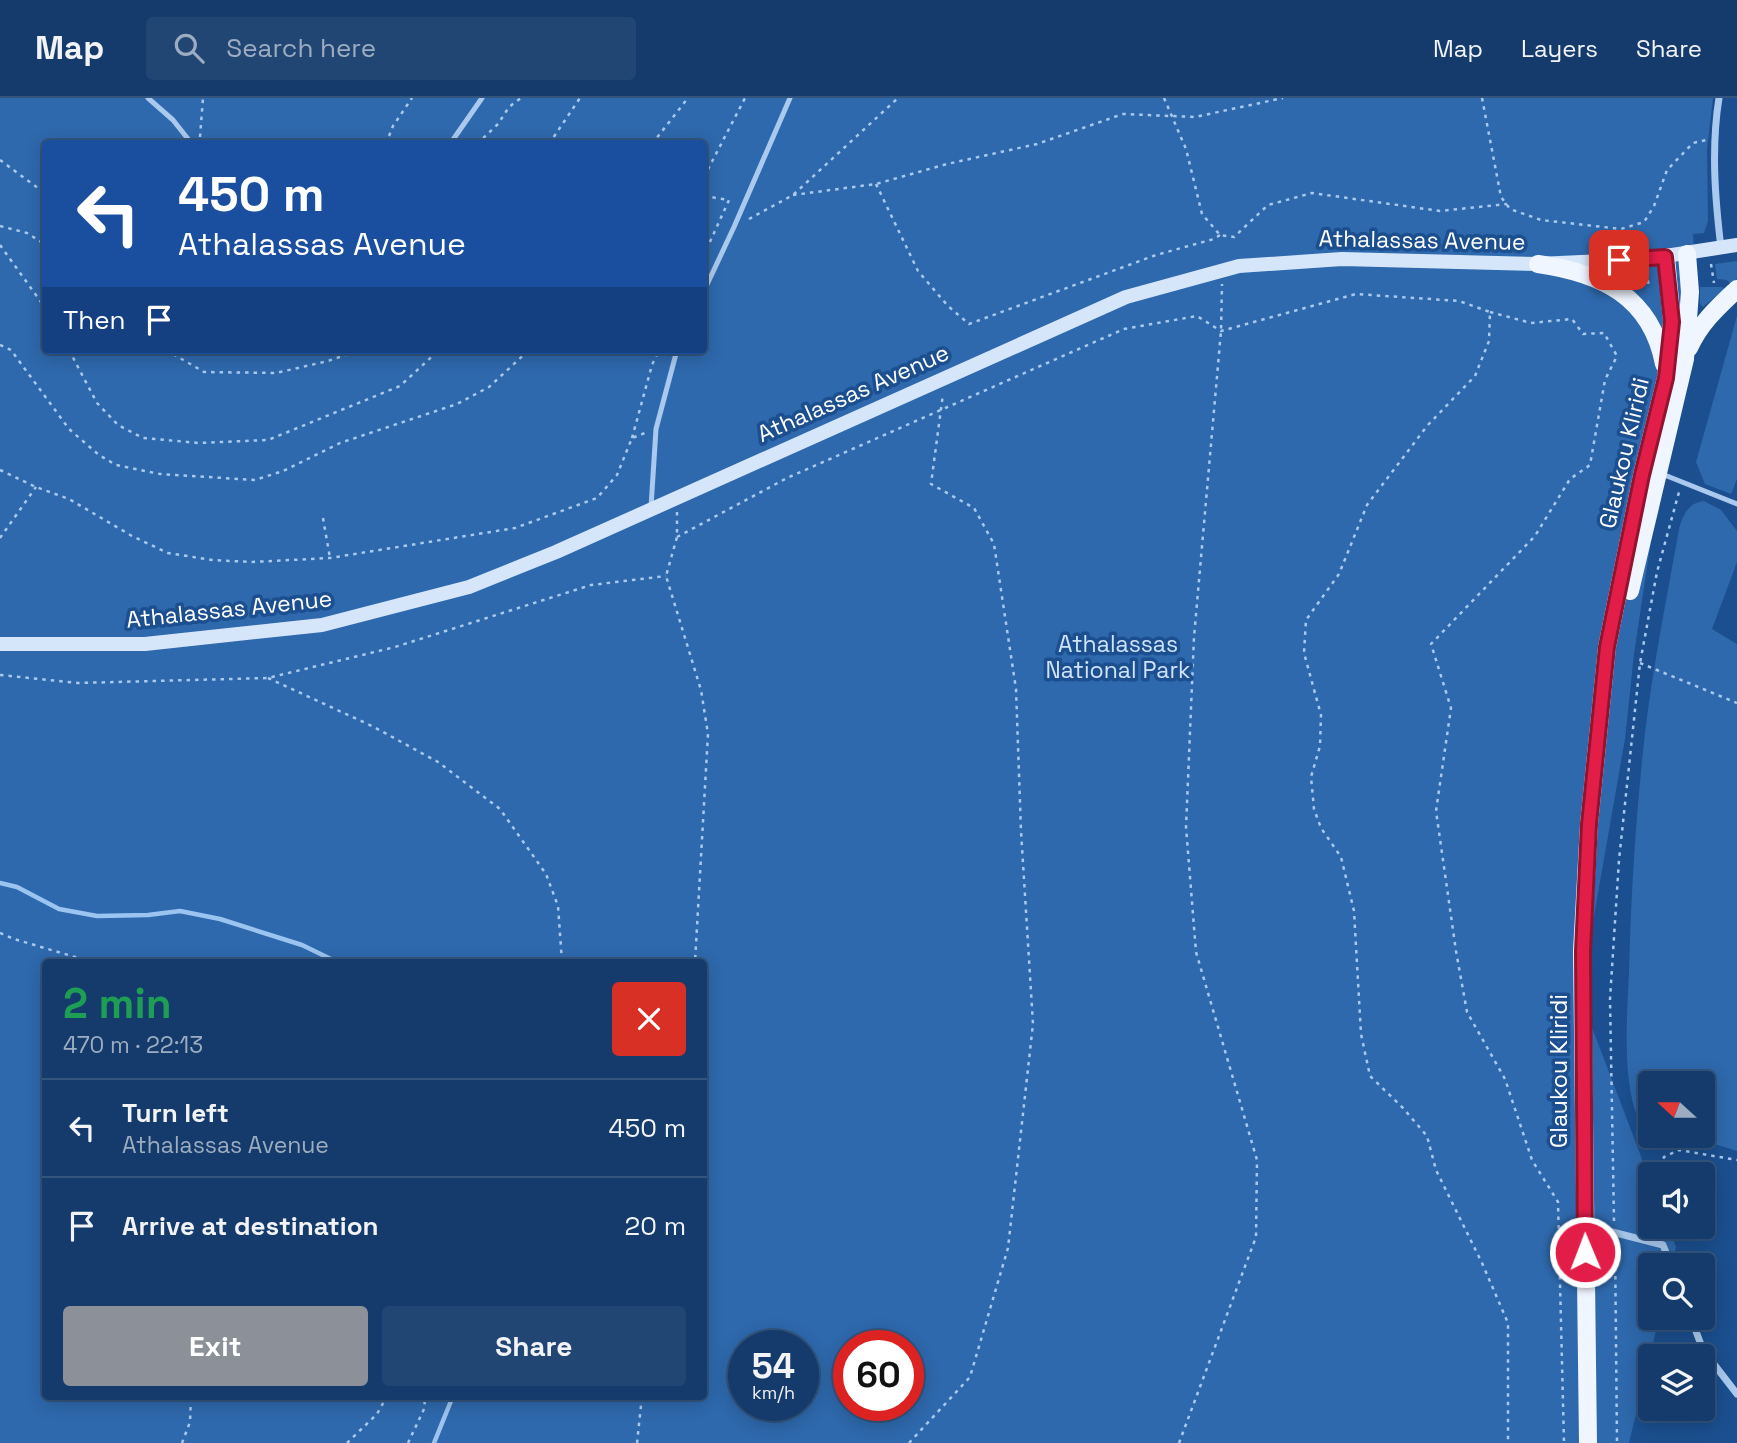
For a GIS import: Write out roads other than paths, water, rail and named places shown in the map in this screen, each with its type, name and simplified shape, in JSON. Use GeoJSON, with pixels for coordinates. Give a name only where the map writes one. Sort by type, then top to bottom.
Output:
{"type":"FeatureCollection","features":[{"type":"Feature","properties":{"kind":"main road","name":"Athalassas Avenue"},"geometry":{"type":"LineString","coordinates":[[0,644],[145,644],[322,625],[469,587],[556,552],[1126,297],[1239,266],[1342,259],[1538,264],[1665,257],[1737,245]]}},
{"type":"Feature","properties":{"kind":"main road","name":"Glaukou Kliridi"},"geometry":{"type":"LineString","coordinates":[[1603,700],[1685,359],[1690,292],[1687,254]]}},
{"type":"Feature","properties":{"kind":"main road","name":"Glaukou Kliridi"},"geometry":{"type":"LineString","coordinates":[[1588,1443],[1583,951],[1589,824],[1607,647],[1642,475],[1666,378],[1672,322],[1665,257]]}},
{"type":"Feature","properties":{"kind":"main road"},"geometry":{"type":"LineString","coordinates":[[1538,264],[1564,268],[1597,278],[1634,304],[1657,337],[1666,378]]}},
{"type":"Feature","properties":{"kind":"main road"},"geometry":{"type":"LineString","coordinates":[[1685,359],[1705,321],[1737,289]]}},
{"type":"Feature","properties":{"kind":"street"},"geometry":{"type":"LineString","coordinates":[[1719,98],[1715,138],[1715,199],[1721,249]]}},
{"type":"Feature","properties":{"kind":"street"},"geometry":{"type":"LineString","coordinates":[[1584,1225],[1663,1245],[1666,1253]]}},
{"type":"Feature","properties":{"kind":"street"},"geometry":{"type":"LineString","coordinates":[[1696,1330],[1703,1350],[1737,1394]]}},
{"type":"Feature","properties":{"kind":"lane"},"geometry":{"type":"LineString","coordinates":[[148,98],[173,120],[189,140]]}},
{"type":"Feature","properties":{"kind":"lane"},"geometry":{"type":"LineString","coordinates":[[453,140],[482,98]]}},
{"type":"Feature","properties":{"kind":"lane"},"geometry":{"type":"LineString","coordinates":[[707,285],[790,98]]}},
{"type":"Feature","properties":{"kind":"lane"},"geometry":{"type":"LineString","coordinates":[[650,510],[656,429],[676,354]]}},
{"type":"Feature","properties":{"kind":"lane"},"geometry":{"type":"LineString","coordinates":[[1659,473],[1737,504]]}},
{"type":"Feature","properties":{"kind":"waterway"},"geometry":{"type":"LineString","coordinates":[[0,883],[17,887],[59,909],[97,916],[180,911],[220,919],[302,945],[331,959]]}},
{"type":"Feature","properties":{"kind":"waterway"},"geometry":{"type":"LineString","coordinates":[[434,1443],[451,1400]]}},
{"type":"Feature","properties":{"kind":"park label","name":"Athalassas National Park"},"geometry":{"type":"Point","coordinates":[1118,657]}}]}
